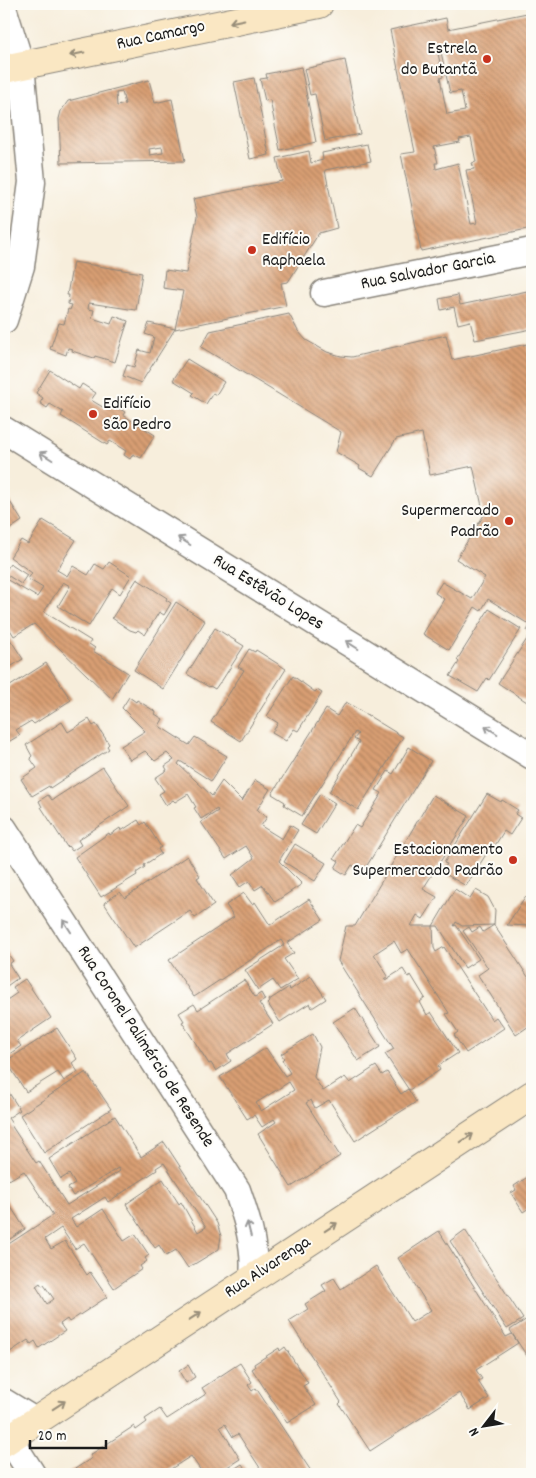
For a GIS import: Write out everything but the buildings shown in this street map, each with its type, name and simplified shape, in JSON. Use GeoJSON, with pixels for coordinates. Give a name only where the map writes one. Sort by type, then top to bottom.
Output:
{"type":"FeatureCollection","features":[{"type":"Feature","properties":{"kind":"main road","name":"Rua Camargo"},"geometry":{"type":"LineString","coordinates":[[12,67],[319,4]]}},
{"type":"Feature","properties":{"kind":"main road","name":"Rua Alvarenga"},"geometry":{"type":"LineString","coordinates":[[6,1440],[532,1095]]}},
{"type":"Feature","properties":{"kind":"street"},"geometry":{"type":"LineString","coordinates":[[4,10],[32,182],[21,266],[4,320]]}},
{"type":"Feature","properties":{"kind":"street","name":"Rua Salvador Garcia"},"geometry":{"type":"LineString","coordinates":[[324,293],[532,251]]}},
{"type":"Feature","properties":{"kind":"street","name":"Rua Estêvão Lopes"},"geometry":{"type":"LineString","coordinates":[[4,430],[532,756]]}},
{"type":"Feature","properties":{"kind":"street","name":"Rua Coronel Palimércio de Resende"},"geometry":{"type":"LineString","coordinates":[[4,828],[237,1190],[251,1231],[255,1261],[253,1277]]}},
{"type":"Feature","properties":{"kind":"street"},"geometry":{"type":"LineString","coordinates":[[4,1402],[35,1421]]}},
{"type":"Feature","properties":{"kind":"street"},"geometry":{"type":"LineString","coordinates":[[6,1440],[32,1474]]}},
{"type":"Feature","properties":{"kind":"place","name":"Estrela do Butantã"},"geometry":{"type":"Point","coordinates":[487,59]}},
{"type":"Feature","properties":{"kind":"place","name":"Edifício Raphaela"},"geometry":{"type":"Point","coordinates":[252,250]}},
{"type":"Feature","properties":{"kind":"place","name":"Edifício São Pedro"},"geometry":{"type":"Point","coordinates":[93,414]}},
{"type":"Feature","properties":{"kind":"place","name":"Supermercado Padrão"},"geometry":{"type":"Point","coordinates":[509,521]}},
{"type":"Feature","properties":{"kind":"place","name":"Estacionamento Supermercado Padrão"},"geometry":{"type":"Point","coordinates":[513,860]}}]}
